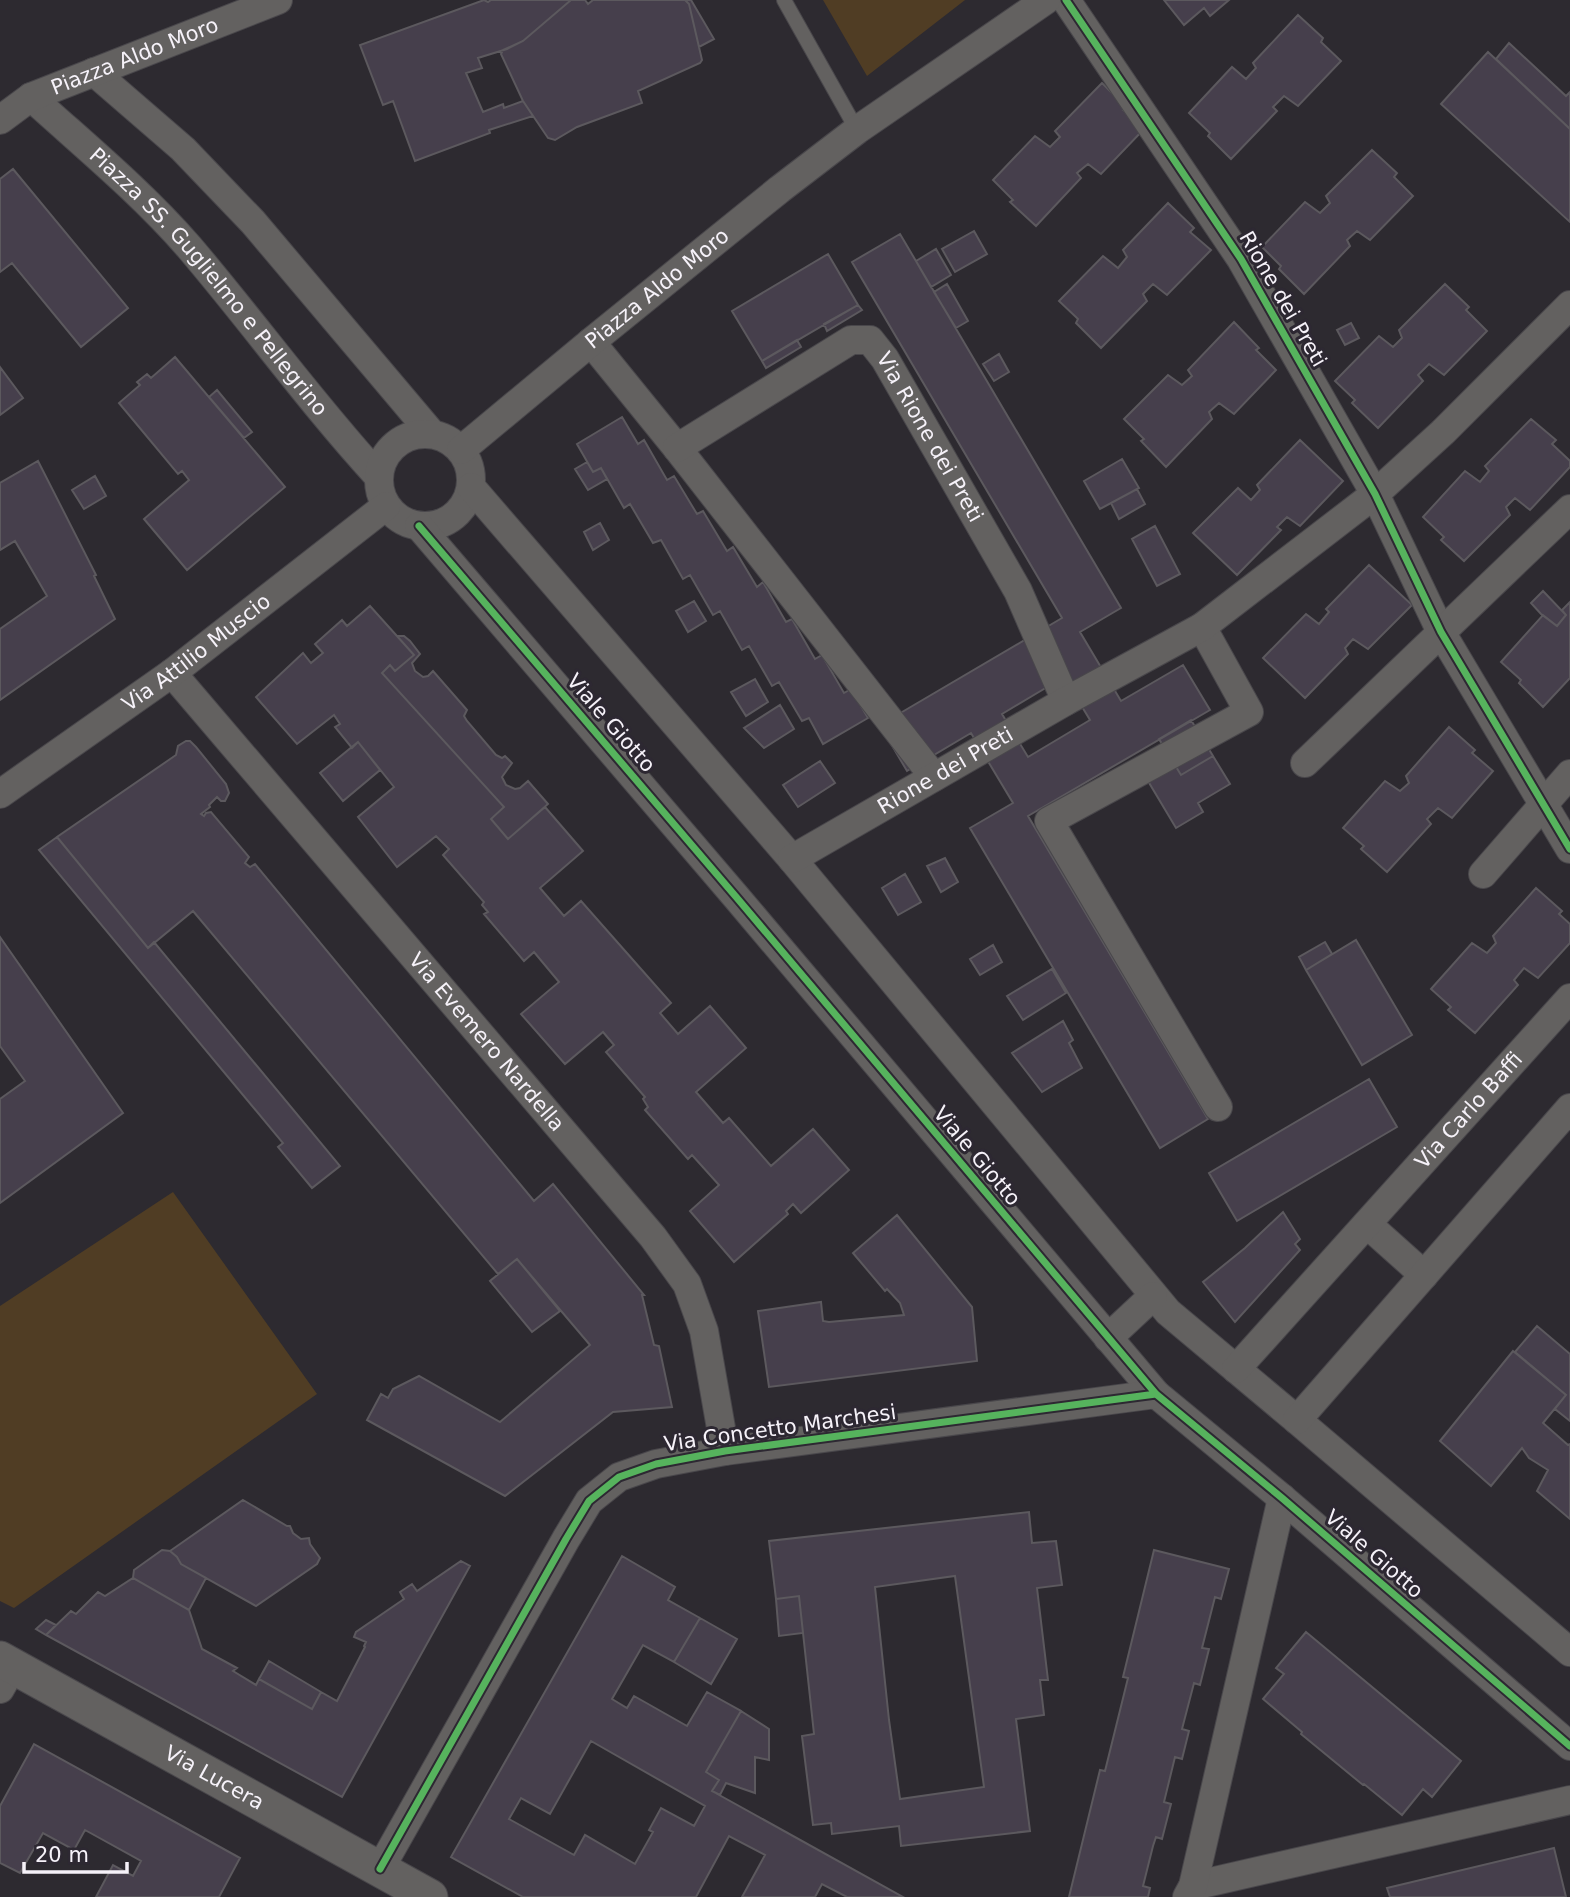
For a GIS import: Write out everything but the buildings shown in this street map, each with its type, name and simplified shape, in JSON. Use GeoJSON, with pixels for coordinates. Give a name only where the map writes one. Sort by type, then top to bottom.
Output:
{"type":"FeatureCollection","features":[{"type":"Feature","properties":{"kind":"street","name":"Piazza Aldo Moro"},"geometry":{"type":"LineString","coordinates":[[0,120],[31,97],[278,0]]}},
{"type":"Feature","properties":{"kind":"street","name":"Piazza Aldo Moro"},"geometry":{"type":"LineString","coordinates":[[461,450],[591,342],[858,130],[1046,0]]}},
{"type":"Feature","properties":{"kind":"street","name":"Rione dei Preti"},"geometry":{"type":"LineString","coordinates":[[1066,0],[1241,259],[1375,494],[1441,632],[1570,849]]}},
{"type":"Feature","properties":{"kind":"street"},"geometry":{"type":"LineString","coordinates":[[94,72],[183,149],[253,222],[432,434]]}},
{"type":"Feature","properties":{"kind":"street","name":"Piazza Aldo Moro"},"geometry":{"type":"LineString","coordinates":[[0,97],[31,97]]}},
{"type":"Feature","properties":{"kind":"street","name":"Piazza SS. Guglielmo e Pellegrino"},"geometry":{"type":"LineString","coordinates":[[31,97],[135,191],[188,246],[344,439],[379,476]]}},
{"type":"Feature","properties":{"kind":"street","name":"Rione dei Preti"},"geometry":{"type":"LineString","coordinates":[[792,859],[1066,701],[1202,628],[1375,494],[1443,432],[1570,304]]}},
{"type":"Feature","properties":{"kind":"street","name":"Via Rione dei Preti"},"geometry":{"type":"LineString","coordinates":[[677,448],[851,340],[870,340],[885,359],[1018,591],[1066,701]]}},
{"type":"Feature","properties":{"kind":"street"},"geometry":{"type":"LineString","coordinates":[[591,342],[934,777]]}},
{"type":"Feature","properties":{"kind":"street"},"geometry":{"type":"LineString","coordinates":[[417,434],[432,434],[446,439],[461,450],[471,472],[471,487],[466,502],[456,515],[443,523],[411,525],[397,518],[386,506],[379,491],[379,476],[383,460],[392,447],[417,434]]}},
{"type":"Feature","properties":{"kind":"street"},"geometry":{"type":"LineString","coordinates":[[471,487],[792,859],[1168,1312],[1570,1652]]}},
{"type":"Feature","properties":{"kind":"street","name":"Via Attilio Muscio"},"geometry":{"type":"LineString","coordinates":[[0,794],[172,673],[386,506]]}},
{"type":"Feature","properties":{"kind":"street"},"geometry":{"type":"LineString","coordinates":[[1305,763],[1570,509]]}},
{"type":"Feature","properties":{"kind":"street","name":"Viale Giotto"},"geometry":{"type":"LineString","coordinates":[[419,526],[1156,1394],[1570,1746]]}},
{"type":"Feature","properties":{"kind":"street"},"geometry":{"type":"LineString","coordinates":[[1202,628],[1249,712],[1049,821],[1217,1107]]}},
{"type":"Feature","properties":{"kind":"street","name":"Via Evemero Nardella"},"geometry":{"type":"LineString","coordinates":[[172,673],[660,1247],[687,1284],[704,1331],[725,1451]]}},
{"type":"Feature","properties":{"kind":"street"},"geometry":{"type":"LineString","coordinates":[[1483,874],[1570,774]]}},
{"type":"Feature","properties":{"kind":"street","name":"Via Carlo Baffi"},"geometry":{"type":"LineString","coordinates":[[1236,1369],[1570,998]]}},
{"type":"Feature","properties":{"kind":"street"},"geometry":{"type":"LineString","coordinates":[[1297,1420],[1570,1108]]}},
{"type":"Feature","properties":{"kind":"street"},"geometry":{"type":"LineString","coordinates":[[1367,1224],[1424,1275]]}},
{"type":"Feature","properties":{"kind":"street"},"geometry":{"type":"LineString","coordinates":[[1108,1338],[1153,1296]]}},
{"type":"Feature","properties":{"kind":"street","name":"Via Concetto Marchesi"},"geometry":{"type":"LineString","coordinates":[[401,1886],[566,1539],[589,1501],[619,1477],[656,1464],[725,1451],[1156,1394]]}},
{"type":"Feature","properties":{"kind":"street"},"geometry":{"type":"LineString","coordinates":[[1282,1499],[1190,1892],[1570,1800]]}},
{"type":"Feature","properties":{"kind":"street","name":"Via Lucera"},"geometry":{"type":"LineString","coordinates":[[4,1671],[401,1886]]}},
{"type":"Feature","properties":{"kind":"lane"},"geometry":{"type":"LineString","coordinates":[[784,0],[858,130]]}},
{"type":"Feature","properties":{"kind":"shaded area"},"geometry":{"type":"Polygon","coordinates":[[[823,0],[965,0],[867,76],[823,0]]]}},
{"type":"Feature","properties":{"kind":"shaded area"},"geometry":{"type":"Polygon","coordinates":[[[173,1192],[317,1394],[14,1608],[0,1601],[0,1306],[173,1192]]]}},
{"type":"Feature","properties":{"kind":"cycle path"},"geometry":{"type":"LineString","coordinates":[[1066,0],[1241,259],[1375,494],[1441,632],[1570,849]]}},
{"type":"Feature","properties":{"kind":"cycle path"},"geometry":{"type":"LineString","coordinates":[[419,526],[1156,1394],[1282,1498],[1570,1746]]}},
{"type":"Feature","properties":{"kind":"cycle path"},"geometry":{"type":"LineString","coordinates":[[380,1869],[589,1501],[619,1477],[656,1464],[725,1451],[1156,1394]]}}]}
